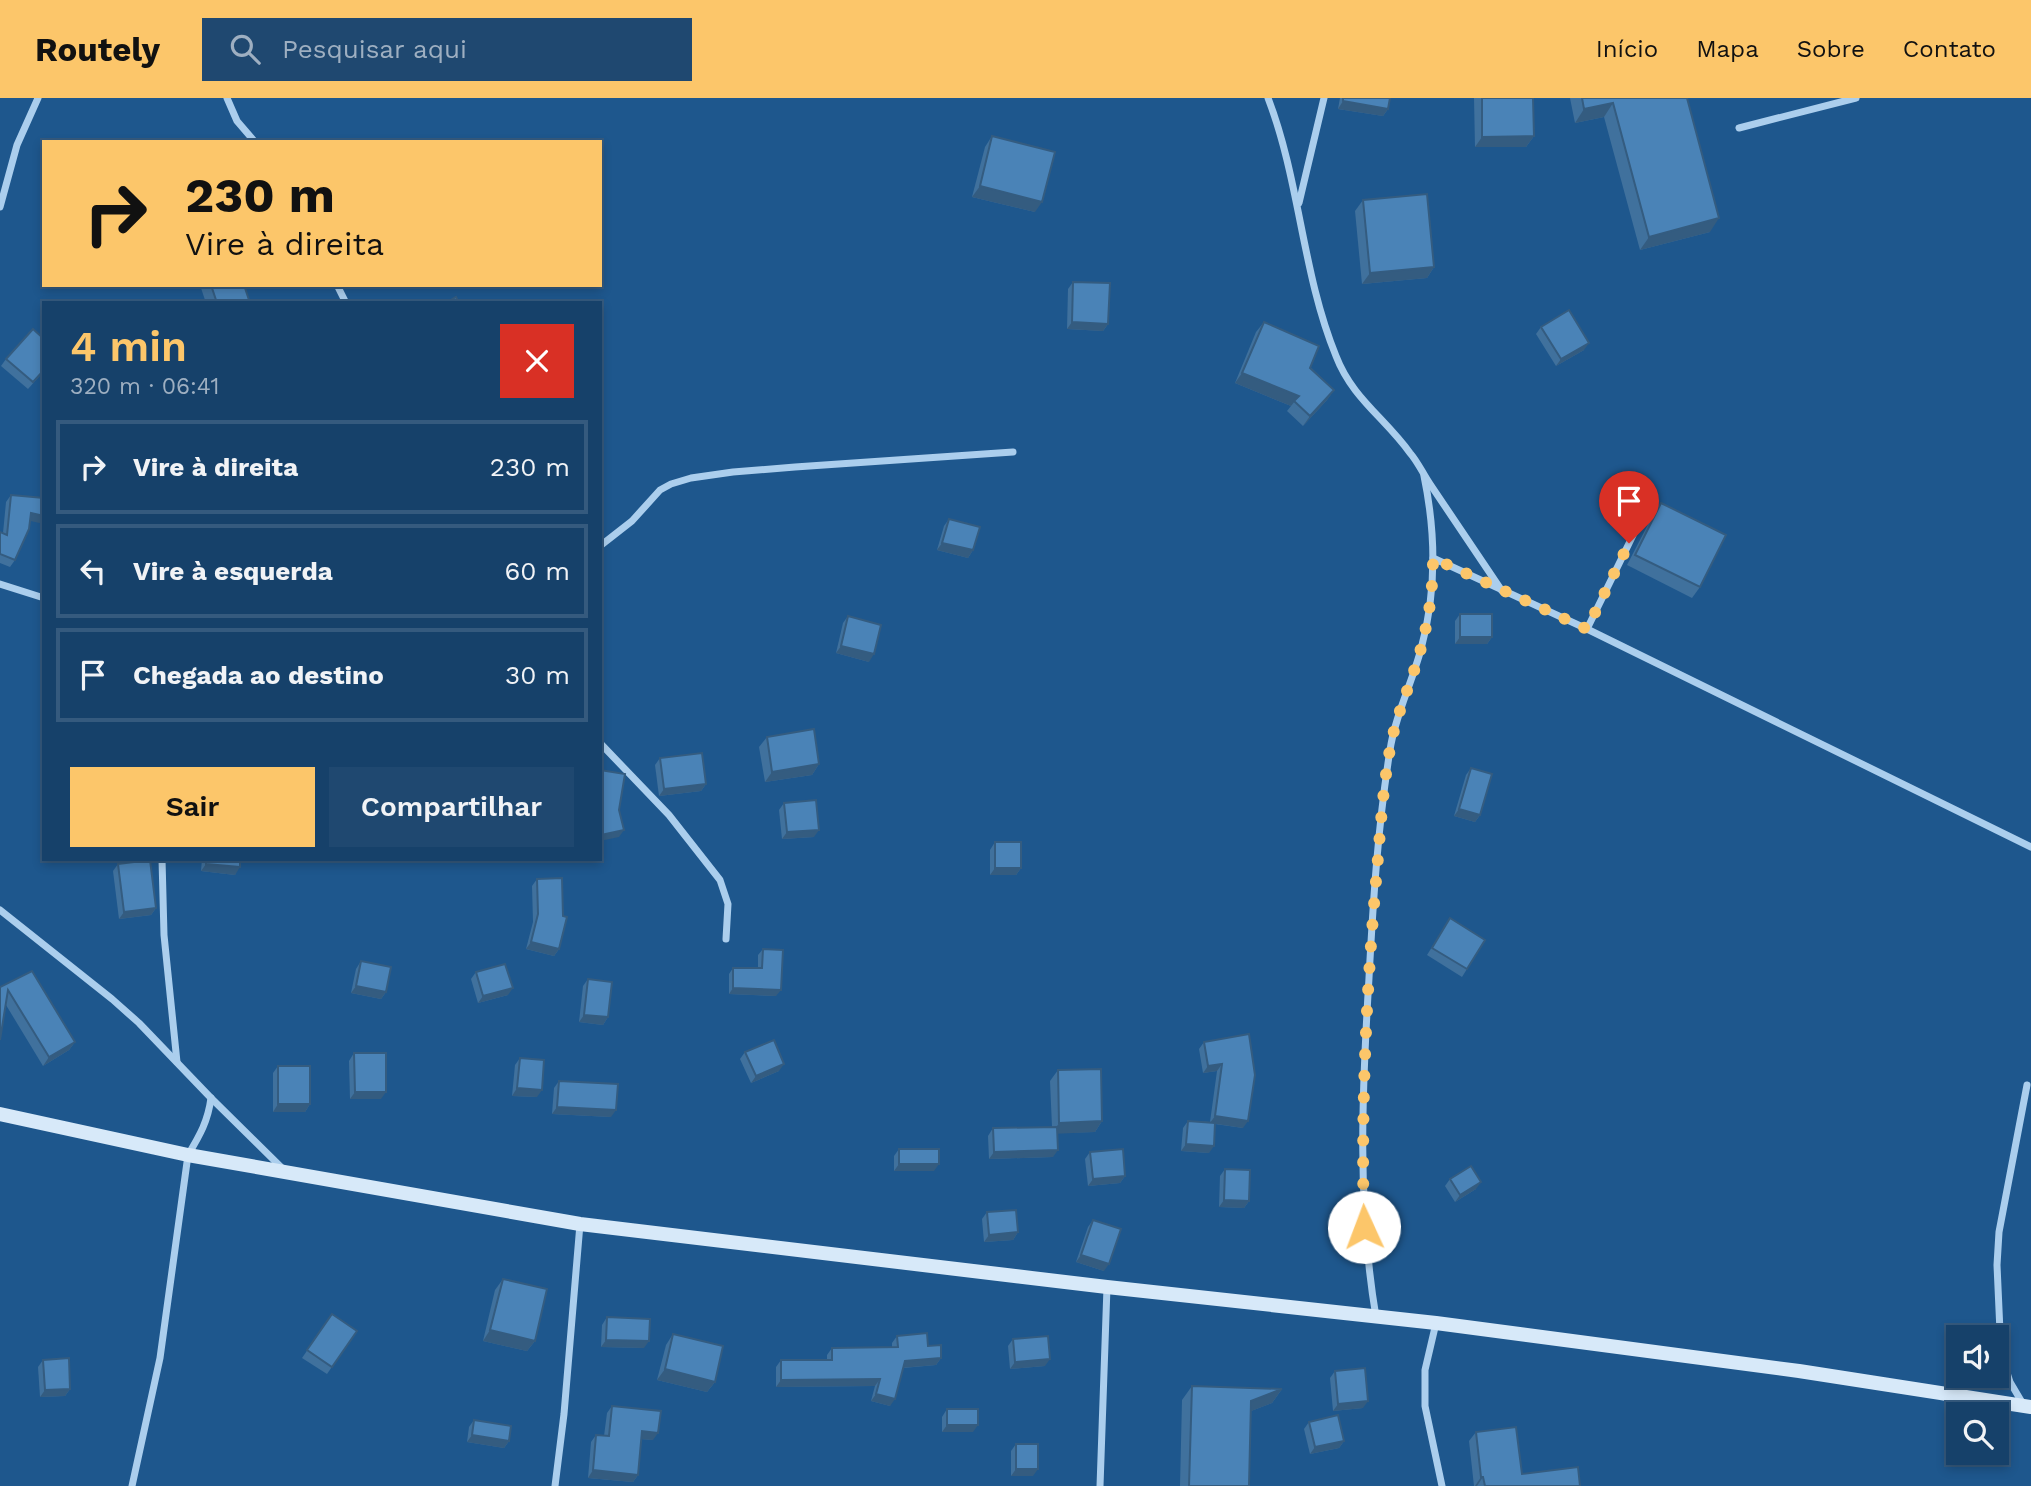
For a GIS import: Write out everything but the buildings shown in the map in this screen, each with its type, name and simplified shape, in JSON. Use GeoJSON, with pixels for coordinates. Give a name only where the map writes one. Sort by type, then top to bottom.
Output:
{"type":"FeatureCollection","features":[{"type":"Feature","properties":{"kind":"street"},"geometry":{"type":"LineString","coordinates":[[0,207],[17,145],[38,98]]}},
{"type":"Feature","properties":{"kind":"street"},"geometry":{"type":"LineString","coordinates":[[227,98],[237,121],[253,140]]}},
{"type":"Feature","properties":{"kind":"street"},"geometry":{"type":"LineString","coordinates":[[1268,98],[1281,130],[1311,273],[1336,356],[1363,403],[1412,455],[1502,591]]}},
{"type":"Feature","properties":{"kind":"street"},"geometry":{"type":"LineString","coordinates":[[1298,207],[1324,98]]}},
{"type":"Feature","properties":{"kind":"street"},"geometry":{"type":"LineString","coordinates":[[1740,128],[1856,98]]}},
{"type":"Feature","properties":{"kind":"street"},"geometry":{"type":"LineString","coordinates":[[602,544],[632,521],[660,490],[691,478],[758,470],[1013,452]]}},
{"type":"Feature","properties":{"kind":"street"},"geometry":{"type":"LineString","coordinates":[[1376,1318],[1364,1227],[1364,1052],[1371,937],[1390,747],[1427,624],[1433,586],[1430,507],[1424,475]]}},
{"type":"Feature","properties":{"kind":"street"},"geometry":{"type":"LineString","coordinates":[[1587,629],[1640,521]]}},
{"type":"Feature","properties":{"kind":"street"},"geometry":{"type":"LineString","coordinates":[[1433,558],[1587,629],[2031,847]]}},
{"type":"Feature","properties":{"kind":"street"},"geometry":{"type":"LineString","coordinates":[[0,584],[42,597]]}},
{"type":"Feature","properties":{"kind":"street"},"geometry":{"type":"LineString","coordinates":[[602,745],[669,815],[720,880],[728,904],[726,939]]}},
{"type":"Feature","properties":{"kind":"street"},"geometry":{"type":"LineString","coordinates":[[162,861],[163,935],[177,1063]]}},
{"type":"Feature","properties":{"kind":"street"},"geometry":{"type":"LineString","coordinates":[[0,910],[112,999],[285,1170]]}},
{"type":"Feature","properties":{"kind":"street"},"geometry":{"type":"LineString","coordinates":[[2027,1085],[1999,1232],[1997,1265],[2001,1354],[2010,1382],[2027,1406]]}},
{"type":"Feature","properties":{"kind":"street"},"geometry":{"type":"LineString","coordinates":[[132,1486],[160,1358],[188,1154],[204,1129],[211,1098]]}},
{"type":"Feature","properties":{"kind":"street"},"geometry":{"type":"LineString","coordinates":[[0,1114],[188,1154],[580,1224],[1436,1323],[1799,1371],[2027,1406]]}},
{"type":"Feature","properties":{"kind":"street"},"geometry":{"type":"LineString","coordinates":[[555,1486],[564,1414],[580,1224]]}},
{"type":"Feature","properties":{"kind":"street"},"geometry":{"type":"LineString","coordinates":[[1100,1486],[1107,1287]]}},
{"type":"Feature","properties":{"kind":"street"},"geometry":{"type":"LineString","coordinates":[[1436,1323],[1425,1370],[1425,1406],[1442,1486]]}},
{"type":"Feature","properties":{"kind":"route"},"geometry":{"type":"LineString","coordinates":[[1364,1227],[1364,1052],[1385,785],[1390,747],[1427,624],[1433,586],[1433,558],[1587,629],[1629,543]]}}]}
